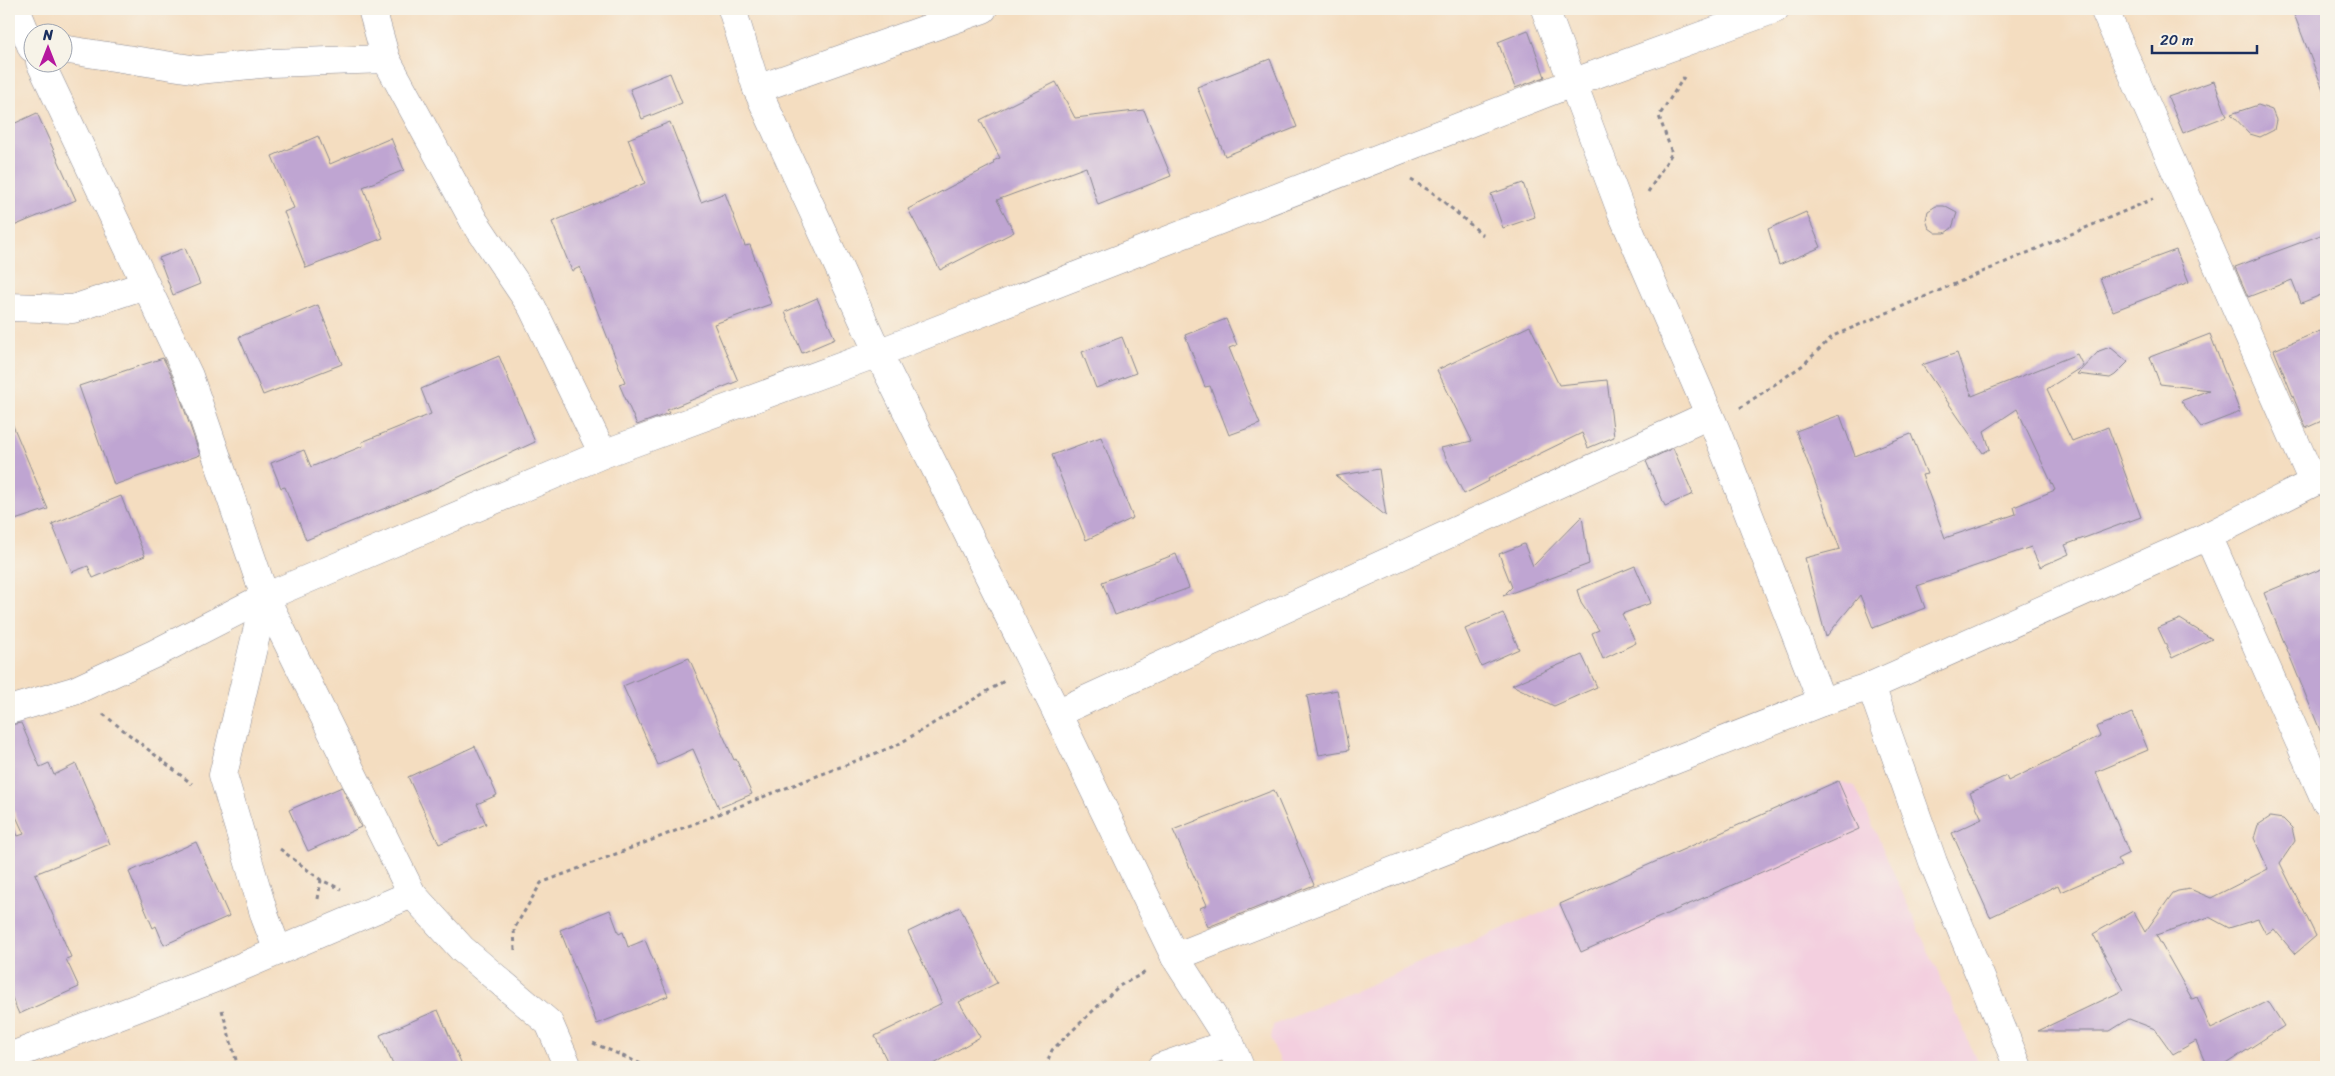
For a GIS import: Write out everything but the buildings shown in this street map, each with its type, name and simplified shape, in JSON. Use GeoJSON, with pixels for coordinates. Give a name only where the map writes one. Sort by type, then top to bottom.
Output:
{"type":"FeatureCollection","features":[{"type":"Feature","properties":{"kind":"street"},"geometry":{"type":"LineString","coordinates":[[372,9],[386,59],[474,221],[532,307],[603,454]]}},
{"type":"Feature","properties":{"kind":"street"},"geometry":{"type":"LineString","coordinates":[[732,9],[757,89],[878,353],[1057,713],[1174,957],[1235,1055],[1161,1067]]}},
{"type":"Feature","properties":{"kind":"street"},"geometry":{"type":"LineString","coordinates":[[757,89],[984,9]]}},
{"type":"Feature","properties":{"kind":"street"},"geometry":{"type":"LineString","coordinates":[[1545,9],[1621,211],[1712,423],[1822,702]]}},
{"type":"Feature","properties":{"kind":"street"},"geometry":{"type":"LineString","coordinates":[[9,710],[74,692],[154,654],[265,597],[603,454],[878,353],[1572,82],[1775,9]]}},
{"type":"Feature","properties":{"kind":"street"},"geometry":{"type":"LineString","coordinates":[[1174,957],[1822,702],[1871,686],[2208,536],[2320,479],[2104,9]]}},
{"type":"Feature","properties":{"kind":"street"},"geometry":{"type":"LineString","coordinates":[[72,50],[198,70],[271,63],[386,59]]}},
{"type":"Feature","properties":{"kind":"street"},"geometry":{"type":"LineString","coordinates":[[45,72],[189,376],[265,597],[412,894],[462,949],[549,1024],[568,1067]]}},
{"type":"Feature","properties":{"kind":"street"},"geometry":{"type":"LineString","coordinates":[[9,307],[73,309],[145,284]]}},
{"type":"Feature","properties":{"kind":"street"},"geometry":{"type":"LineString","coordinates":[[1057,713],[1712,423]]}},
{"type":"Feature","properties":{"kind":"street"},"geometry":{"type":"LineString","coordinates":[[2208,536],[2326,802]]}},
{"type":"Feature","properties":{"kind":"street"},"geometry":{"type":"LineString","coordinates":[[265,597],[223,775],[265,917],[278,951]]}},
{"type":"Feature","properties":{"kind":"street"},"geometry":{"type":"LineString","coordinates":[[1871,686],[1933,862],[2018,1067]]}},
{"type":"Feature","properties":{"kind":"street"},"geometry":{"type":"LineString","coordinates":[[9,1057],[213,979],[412,894]]}},
{"type":"Feature","properties":{"kind":"path"},"geometry":{"type":"LineString","coordinates":[[1621,211],[1651,190],[1672,153],[1659,116],[1688,69],[1676,45]]}},
{"type":"Feature","properties":{"kind":"path"},"geometry":{"type":"LineString","coordinates":[[1373,160],[1432,192],[1483,235]]}},
{"type":"Feature","properties":{"kind":"path"},"geometry":{"type":"LineString","coordinates":[[1712,423],[1803,365],[1833,336],[2184,185]]}},
{"type":"Feature","properties":{"kind":"path"},"geometry":{"type":"LineString","coordinates":[[517,996],[514,929],[541,883],[897,746],[1032,664]]}},
{"type":"Feature","properties":{"kind":"path"},"geometry":{"type":"LineString","coordinates":[[1045,1067],[1052,1050],[1119,986],[1174,957]]}},
{"type":"Feature","properties":{"kind":"path"},"geometry":{"type":"LineString","coordinates":[[213,979],[238,1067]]}},
{"type":"Feature","properties":{"kind":"path"},"geometry":{"type":"LineString","coordinates":[[549,1024],[648,1067]]}},
{"type":"Feature","properties":{"kind":"shaded area"},"geometry":{"type":"Polygon","coordinates":[[[1838,781],[1855,786],[1980,1067],[1283,1067],[1271,1040],[1273,1025],[1560,905],[1838,781]]]}}]}
